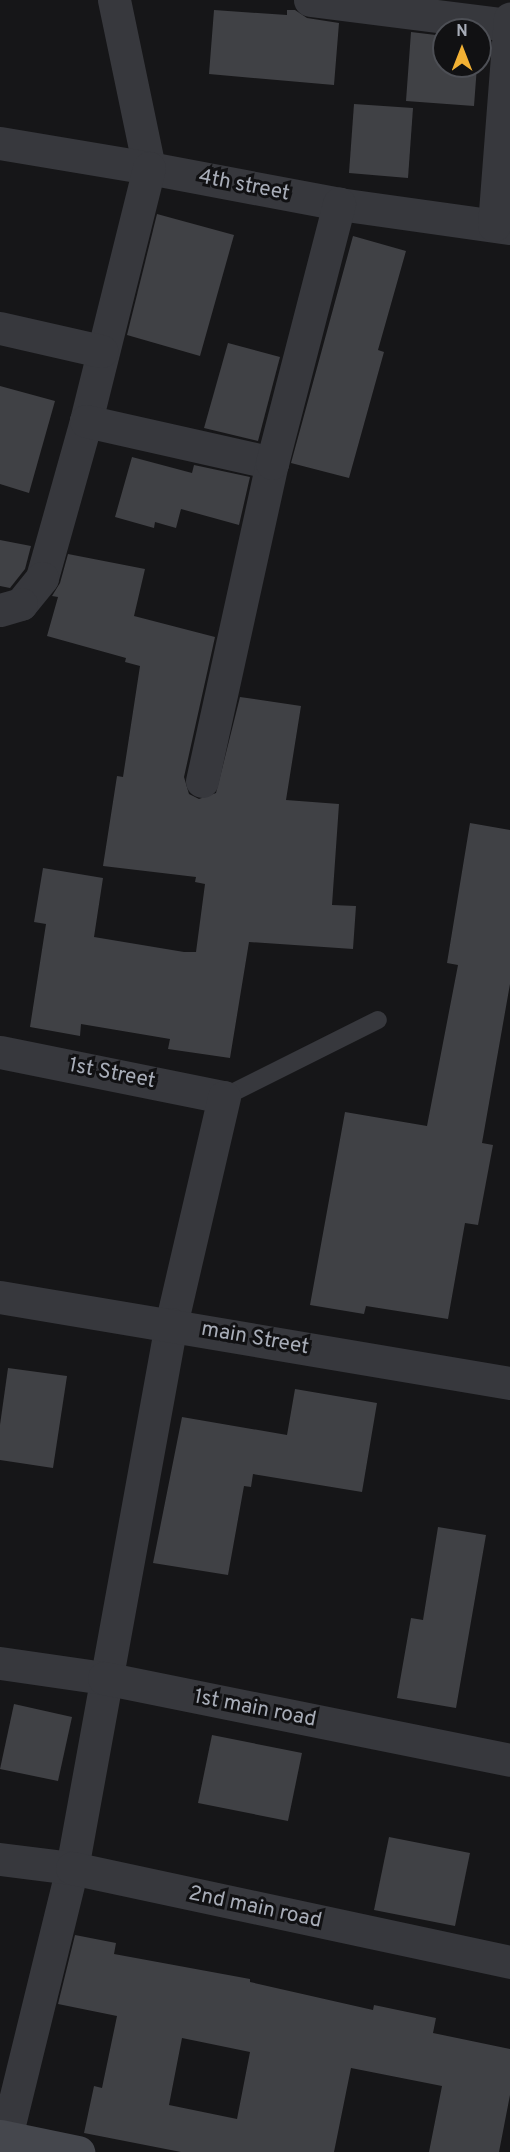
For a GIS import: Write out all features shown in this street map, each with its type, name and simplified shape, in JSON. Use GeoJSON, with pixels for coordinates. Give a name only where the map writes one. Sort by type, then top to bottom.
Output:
{"type":"FeatureCollection","features":[{"type":"Feature","properties":{"kind":"main road"},"geometry":{"type":"LineString","coordinates":[[2,2141],[78,2152]]}},
{"type":"Feature","properties":{"kind":"street"},"geometry":{"type":"LineString","coordinates":[[0,610],[21,604],[42,578],[86,421],[101,351],[149,168],[114,0]]}},
{"type":"Feature","properties":{"kind":"street"},"geometry":{"type":"LineString","coordinates":[[310,0],[510,22],[502,226]]}},
{"type":"Feature","properties":{"kind":"street","name":"4th street"},"geometry":{"type":"LineString","coordinates":[[0,143],[339,204],[502,226]]}},
{"type":"Feature","properties":{"kind":"street"},"geometry":{"type":"LineString","coordinates":[[202,781],[272,463],[339,204]]}},
{"type":"Feature","properties":{"kind":"street"},"geometry":{"type":"LineString","coordinates":[[0,328],[101,351]]}},
{"type":"Feature","properties":{"kind":"street"},"geometry":{"type":"LineString","coordinates":[[86,421],[272,463]]}},
{"type":"Feature","properties":{"kind":"street","name":"1st Street"},"geometry":{"type":"LineString","coordinates":[[0,1052],[224,1097]]}},
{"type":"Feature","properties":{"kind":"street"},"geometry":{"type":"LineString","coordinates":[[2,2141],[72,1868],[104,1678],[171,1324],[224,1097]]}},
{"type":"Feature","properties":{"kind":"street","name":"main Street"},"geometry":{"type":"LineString","coordinates":[[0,1297],[171,1324],[510,1383]]}},
{"type":"Feature","properties":{"kind":"street","name":"1st main road"},"geometry":{"type":"LineString","coordinates":[[0,1663],[104,1678],[510,1760]]}},
{"type":"Feature","properties":{"kind":"street","name":"2nd main road"},"geometry":{"type":"LineString","coordinates":[[0,1859],[72,1868],[510,1962]]}},
{"type":"Feature","properties":{"kind":"lane"},"geometry":{"type":"LineString","coordinates":[[224,1097],[378,1020]]}},
{"type":"Feature","properties":{"kind":"building"},"geometry":{"type":"Polygon","coordinates":[[[214,10],[287,15],[287,10],[295,10],[307,18],[339,23],[334,85],[209,74],[214,10]]]}},
{"type":"Feature","properties":{"kind":"building"},"geometry":{"type":"Polygon","coordinates":[[[411,32],[432,35],[432,78],[476,78],[474,106],[406,101],[411,32]]]}},
{"type":"Feature","properties":{"kind":"building"},"geometry":{"type":"Polygon","coordinates":[[[354,104],[413,108],[408,178],[349,173],[354,104]]]}},
{"type":"Feature","properties":{"kind":"building"},"geometry":{"type":"Polygon","coordinates":[[[157,214],[234,235],[200,356],[127,335],[157,214]]]}},
{"type":"Feature","properties":{"kind":"building"},"geometry":{"type":"Polygon","coordinates":[[[353,236],[406,251],[378,350],[384,352],[349,478],[291,463],[353,236]]]}},
{"type":"Feature","properties":{"kind":"building"},"geometry":{"type":"Polygon","coordinates":[[[228,343],[280,357],[258,441],[204,428],[228,343]]]}},
{"type":"Feature","properties":{"kind":"building"},"geometry":{"type":"Polygon","coordinates":[[[0,386],[55,401],[29,493],[0,484],[0,386]]]}},
{"type":"Feature","properties":{"kind":"building"},"geometry":{"type":"Polygon","coordinates":[[[132,457],[192,473],[194,465],[250,477],[239,525],[181,509],[176,528],[155,522],[154,528],[115,517],[132,457]]]}},
{"type":"Feature","properties":{"kind":"building"},"geometry":{"type":"Polygon","coordinates":[[[0,540],[31,546],[25,569],[10,588],[0,586],[0,540]]]}},
{"type":"Feature","properties":{"kind":"building"},"geometry":{"type":"Polygon","coordinates":[[[68,554],[145,569],[134,616],[215,637],[184,777],[189,794],[199,799],[216,793],[240,697],[301,706],[286,800],[339,804],[332,905],[356,906],[353,949],[249,942],[230,1058],[168,1049],[170,1039],[81,1024],[80,1036],[30,1027],[46,924],[34,922],[43,868],[103,878],[94,937],[184,952],[196,952],[205,884],[195,882],[196,877],[103,866],[117,776],[123,777],[140,666],[125,662],[126,658],[47,636],[58,597],[52,596],[60,583],[68,554]]]}},
{"type":"Feature","properties":{"kind":"building"},"geometry":{"type":"Polygon","coordinates":[[[470,823],[510,830],[510,984],[482,1143],[493,1145],[478,1225],[465,1223],[448,1319],[366,1306],[364,1314],[310,1305],[345,1112],[427,1126],[458,965],[447,963],[470,823]]]}},
{"type":"Feature","properties":{"kind":"building"},"geometry":{"type":"Polygon","coordinates":[[[8,1368],[67,1376],[53,1468],[0,1460],[0,1425],[8,1368]]]}},
{"type":"Feature","properties":{"kind":"building"},"geometry":{"type":"Polygon","coordinates":[[[295,1389],[377,1403],[362,1492],[253,1474],[251,1487],[244,1486],[228,1575],[153,1563],[182,1417],[287,1435],[295,1389]]]}},
{"type":"Feature","properties":{"kind":"building"},"geometry":{"type":"Polygon","coordinates":[[[438,1527],[486,1535],[456,1708],[397,1698],[411,1618],[423,1620],[438,1527]]]}},
{"type":"Feature","properties":{"kind":"building"},"geometry":{"type":"Polygon","coordinates":[[[14,1704],[72,1717],[58,1781],[0,1769],[14,1704]]]}},
{"type":"Feature","properties":{"kind":"building"},"geometry":{"type":"Polygon","coordinates":[[[212,1735],[302,1753],[288,1821],[198,1803],[212,1735]]]}},
{"type":"Feature","properties":{"kind":"building"},"geometry":{"type":"Polygon","coordinates":[[[389,1837],[470,1853],[455,1926],[374,1910],[389,1837]]]}},
{"type":"Feature","properties":{"kind":"building"},"geometry":{"type":"Polygon","coordinates":[[[75,1935],[116,1943],[114,1954],[250,1979],[250,1982],[373,2010],[374,2005],[436,2018],[433,2033],[510,2049],[510,2095],[499,2152],[429,2152],[442,2086],[351,2068],[334,2152],[181,2152],[84,2133],[94,2086],[102,2088],[117,2016],[58,2004],[75,1935]],[[182,2038],[169,2105],[237,2119],[250,2052],[182,2038]]]}}]}
